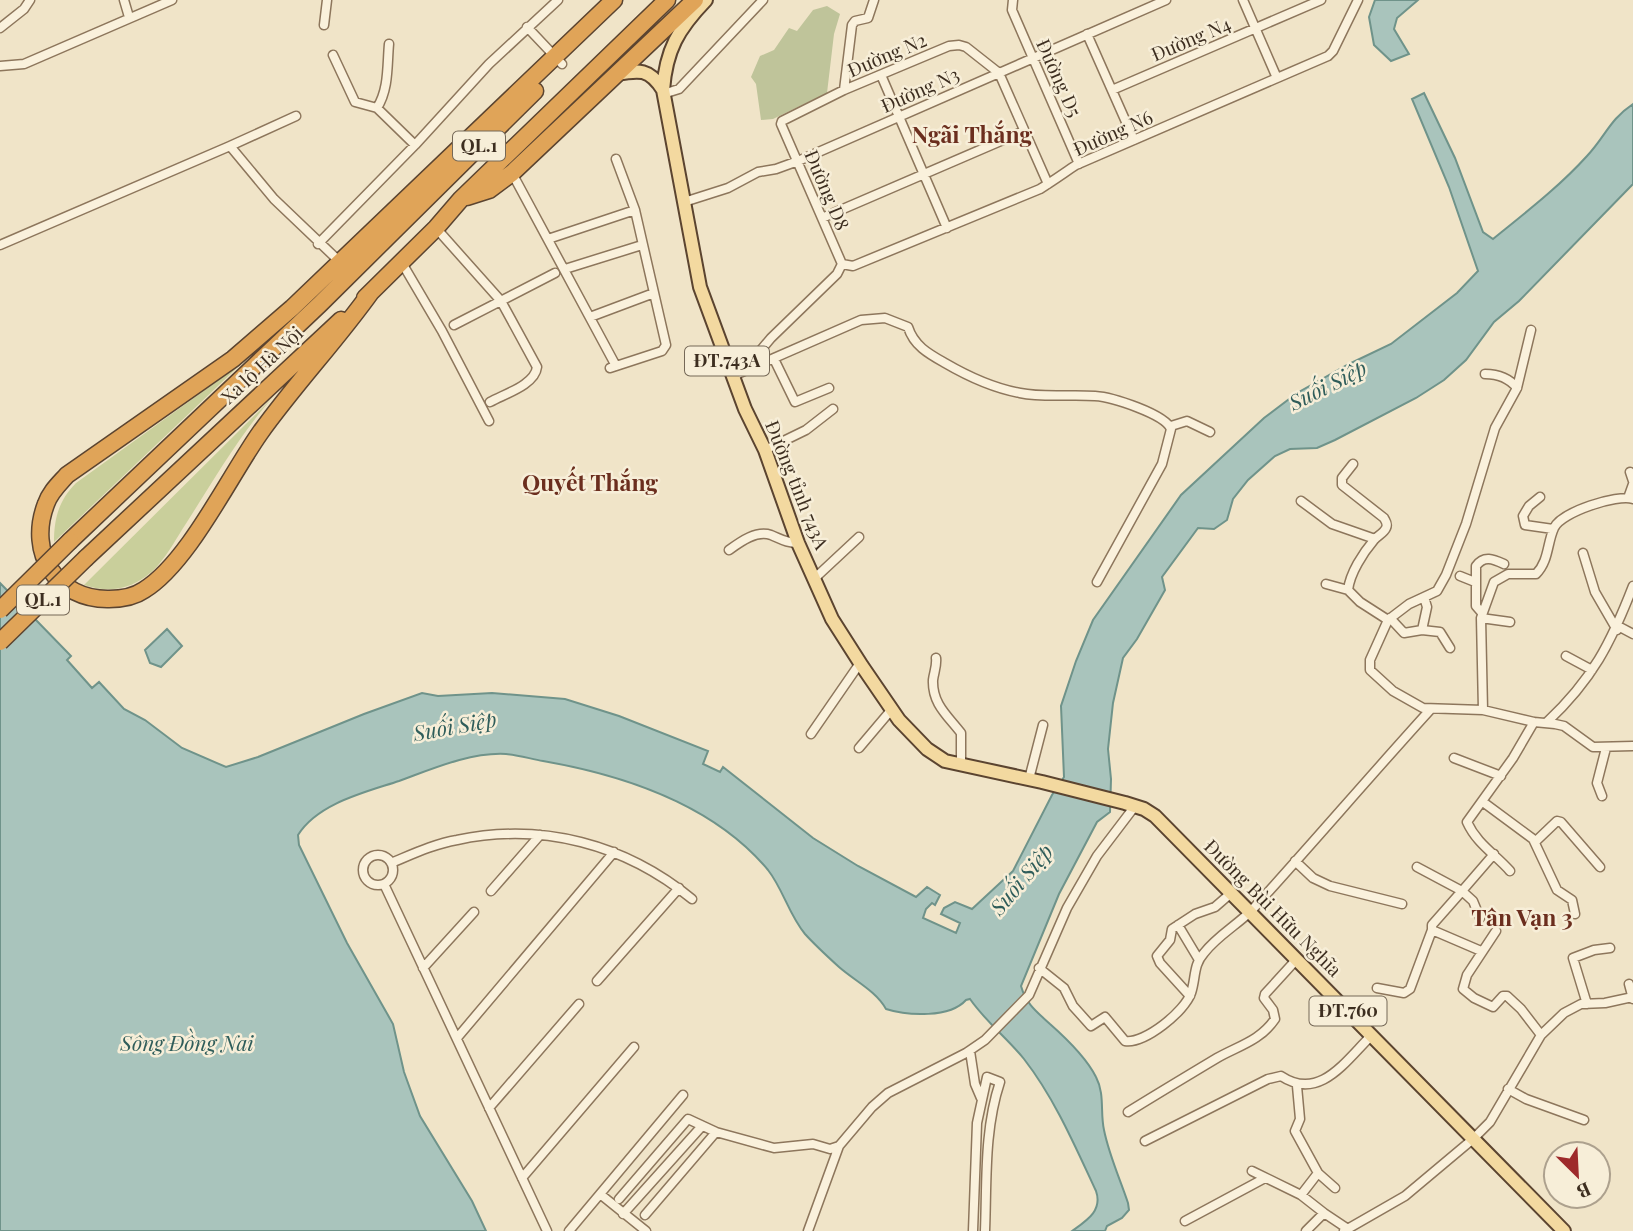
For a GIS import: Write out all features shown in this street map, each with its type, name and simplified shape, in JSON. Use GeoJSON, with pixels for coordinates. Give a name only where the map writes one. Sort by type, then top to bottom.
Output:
{"type":"FeatureCollection","features":[{"type":"Feature","properties":{"kind":"highway","name":"Xa lộ Hà Nội"},"geometry":{"type":"LineString","coordinates":[[0,610],[370,255],[614,0]]}},
{"type":"Feature","properties":{"kind":"highway","name":"Xa lộ Hà Nội"},"geometry":{"type":"LineString","coordinates":[[371,292],[260,433],[195,534],[168,570],[143,592],[115,599],[86,597],[72,592],[50,572],[41,536],[45,505],[53,490],[68,475],[233,359],[626,0]]}},
{"type":"Feature","properties":{"kind":"highway","name":"QL.1"},"geometry":{"type":"LineString","coordinates":[[528,133],[659,0]]}},
{"type":"Feature","properties":{"kind":"highway","name":"QL.1"},"geometry":{"type":"LineString","coordinates":[[528,133],[667,0]]}},
{"type":"Feature","properties":{"kind":"highway","name":"QL.1"},"geometry":{"type":"LineString","coordinates":[[528,133],[676,0]]}},
{"type":"Feature","properties":{"kind":"highway","name":"QL.1"},"geometry":{"type":"LineString","coordinates":[[616,74],[695,0]]}},
{"type":"Feature","properties":{"kind":"highway","name":"Xa lộ Hà Nội"},"geometry":{"type":"LineString","coordinates":[[461,199],[489,190],[512,173],[616,74]]}},
{"type":"Feature","properties":{"kind":"highway","name":"Xa lộ Hà Nội"},"geometry":{"type":"LineString","coordinates":[[415,210],[462,188],[528,133]]}},
{"type":"Feature","properties":{"kind":"highway","name":"Xa lộ Hà Nội"},"geometry":{"type":"LineString","coordinates":[[0,642],[86,558],[402,263],[461,199],[528,133]]}},
{"type":"Feature","properties":{"kind":"highway"},"geometry":{"type":"LineString","coordinates":[[332,292],[340,262],[370,255]]}},
{"type":"Feature","properties":{"kind":"main road","name":"Đường tỉnh 743A"},"geometry":{"type":"LineString","coordinates":[[706,0],[675,38],[666,67],[663,92],[701,287],[798,543],[832,620],[899,720],[927,749],[945,761],[1035,780]]}},
{"type":"Feature","properties":{"kind":"main road"},"geometry":{"type":"LineString","coordinates":[[616,74],[634,71],[647,73],[656,79],[663,92]]}},
{"type":"Feature","properties":{"kind":"main road","name":"ĐT.743A"},"geometry":{"type":"LineString","coordinates":[[1035,780],[1130,805]]}},
{"type":"Feature","properties":{"kind":"main road","name":"Đường Bùi Hữu Nghĩa"},"geometry":{"type":"LineString","coordinates":[[1130,805],[1144,809],[1164,823],[1230,894],[1373,1035],[1564,1231]]}},
{"type":"Feature","properties":{"kind":"street"},"geometry":{"type":"LineString","coordinates":[[0,28],[24,9],[30,0]]}},
{"type":"Feature","properties":{"kind":"street"},"geometry":{"type":"LineString","coordinates":[[124,0],[129,17]]}},
{"type":"Feature","properties":{"kind":"street"},"geometry":{"type":"LineString","coordinates":[[324,25],[327,0]]}},
{"type":"Feature","properties":{"kind":"street"},"geometry":{"type":"LineString","coordinates":[[318,244],[415,145],[489,64],[558,0]]}},
{"type":"Feature","properties":{"kind":"street"},"geometry":{"type":"LineString","coordinates":[[663,92],[679,89],[763,0]]}},
{"type":"Feature","properties":{"kind":"street"},"geometry":{"type":"LineString","coordinates":[[844,90],[852,25],[855,21],[868,18],[874,0]]}},
{"type":"Feature","properties":{"kind":"street","name":"Đường N3"},"geometry":{"type":"LineString","coordinates":[[684,202],[728,188],[758,172],[798,161],[1087,34],[1151,3],[1166,0]]}},
{"type":"Feature","properties":{"kind":"street"},"geometry":{"type":"LineString","coordinates":[[1242,0],[1277,78]]}},
{"type":"Feature","properties":{"kind":"street","name":"Đường N4"},"geometry":{"type":"LineString","coordinates":[[1112,90],[1321,0]]}},
{"type":"Feature","properties":{"kind":"street","name":"Đường N6"},"geometry":{"type":"LineString","coordinates":[[842,264],[853,266],[947,228],[1048,184],[1079,164],[1328,57],[1358,0]]}},
{"type":"Feature","properties":{"kind":"street"},"geometry":{"type":"LineString","coordinates":[[0,66],[24,64],[167,1]]}},
{"type":"Feature","properties":{"kind":"street","name":"Đường D5"},"geometry":{"type":"LineString","coordinates":[[1012,3],[1032,58],[1079,164]]}},
{"type":"Feature","properties":{"kind":"street"},"geometry":{"type":"LineString","coordinates":[[527,27],[559,60]]}},
{"type":"Feature","properties":{"kind":"street"},"geometry":{"type":"LineString","coordinates":[[1087,34],[1134,140]]}},
{"type":"Feature","properties":{"kind":"street"},"geometry":{"type":"LineString","coordinates":[[377,108],[386,85],[389,44]]}},
{"type":"Feature","properties":{"kind":"street","name":"Đường N2"},"geometry":{"type":"LineString","coordinates":[[783,118],[948,46],[959,44],[967,47],[999,73]]}},
{"type":"Feature","properties":{"kind":"street"},"geometry":{"type":"LineString","coordinates":[[333,55],[352,99],[377,108],[415,145]]}},
{"type":"Feature","properties":{"kind":"street"},"geometry":{"type":"LineString","coordinates":[[999,73],[1048,184]]}},
{"type":"Feature","properties":{"kind":"street"},"geometry":{"type":"LineString","coordinates":[[881,75],[947,228]]}},
{"type":"Feature","properties":{"kind":"street"},"geometry":{"type":"LineString","coordinates":[[0,246],[296,116]]}},
{"type":"Feature","properties":{"kind":"street","name":"Đường D8"},"geometry":{"type":"LineString","coordinates":[[783,118],[781,124],[842,264]]}},
{"type":"Feature","properties":{"kind":"street"},"geometry":{"type":"LineString","coordinates":[[822,218],[1024,131]]}},
{"type":"Feature","properties":{"kind":"street"},"geometry":{"type":"LineString","coordinates":[[230,146],[274,199],[318,244],[340,262]]}},
{"type":"Feature","properties":{"kind":"street"},"geometry":{"type":"LineString","coordinates":[[512,173],[590,317],[613,367],[665,349],[635,210],[615,159]]}},
{"type":"Feature","properties":{"kind":"street"},"geometry":{"type":"LineString","coordinates":[[548,239],[635,210]]}},
{"type":"Feature","properties":{"kind":"street"},"geometry":{"type":"LineString","coordinates":[[436,228],[501,300],[537,367],[538,371],[531,379],[490,402]]}},
{"type":"Feature","properties":{"kind":"street"},"geometry":{"type":"LineString","coordinates":[[565,269],[642,245]]}},
{"type":"Feature","properties":{"kind":"street"},"geometry":{"type":"LineString","coordinates":[[402,263],[442,331],[489,421]]}},
{"type":"Feature","properties":{"kind":"street"},"geometry":{"type":"LineString","coordinates":[[745,369],[771,338],[837,274],[842,264]]}},
{"type":"Feature","properties":{"kind":"street"},"geometry":{"type":"LineString","coordinates":[[454,325],[555,273]]}},
{"type":"Feature","properties":{"kind":"street"},"geometry":{"type":"LineString","coordinates":[[590,317],[654,293]]}},
{"type":"Feature","properties":{"kind":"street"},"geometry":{"type":"LineString","coordinates":[[733,376],[861,320],[885,318],[908,327],[912,338],[928,353],[966,375],[995,387],[1023,394],[1096,396],[1115,400],[1163,419],[1171,426]]}},
{"type":"Feature","properties":{"kind":"street"},"geometry":{"type":"LineString","coordinates":[[1531,330],[1517,388],[1495,428],[1466,524],[1446,575],[1437,591],[1409,604],[1389,619],[1370,660],[1370,670],[1393,691],[1430,709],[1483,710],[1563,726],[1594,747],[1633,746]]}},
{"type":"Feature","properties":{"kind":"street"},"geometry":{"type":"LineString","coordinates":[[775,359],[795,402],[829,388]]}},
{"type":"Feature","properties":{"kind":"street"},"geometry":{"type":"LineString","coordinates":[[1485,374],[1498,375],[1512,382],[1517,388]]}},
{"type":"Feature","properties":{"kind":"street"},"geometry":{"type":"LineString","coordinates":[[765,450],[806,430],[832,409]]}},
{"type":"Feature","properties":{"kind":"street"},"geometry":{"type":"LineString","coordinates":[[1171,426],[1187,421],[1210,432]]}},
{"type":"Feature","properties":{"kind":"street"},"geometry":{"type":"LineString","coordinates":[[1097,582],[1162,464],[1168,448],[1171,426]]}},
{"type":"Feature","properties":{"kind":"street"},"geometry":{"type":"LineString","coordinates":[[1348,590],[1353,573],[1387,524],[1384,518],[1342,485],[1342,478],[1353,464]]}},
{"type":"Feature","properties":{"kind":"street"},"geometry":{"type":"LineString","coordinates":[[1483,710],[1482,616],[1494,582],[1508,574],[1536,573],[1542,568],[1553,529],[1558,521],[1608,500],[1631,498],[1632,479]]}},
{"type":"Feature","properties":{"kind":"street"},"geometry":{"type":"LineString","coordinates":[[1540,497],[1529,506],[1523,516],[1525,525],[1553,529]]}},
{"type":"Feature","properties":{"kind":"street"},"geometry":{"type":"LineString","coordinates":[[1301,501],[1332,524],[1375,539]]}},
{"type":"Feature","properties":{"kind":"street"},"geometry":{"type":"LineString","coordinates":[[729,550],[742,540],[758,535],[769,534],[780,541],[798,543]]}},
{"type":"Feature","properties":{"kind":"street"},"geometry":{"type":"LineString","coordinates":[[815,578],[859,537]]}},
{"type":"Feature","properties":{"kind":"street"},"geometry":{"type":"LineString","coordinates":[[1583,553],[1595,592],[1617,628],[1633,634]]}},
{"type":"Feature","properties":{"kind":"street"},"geometry":{"type":"LineString","coordinates":[[1504,564],[1488,558],[1480,560],[1476,566],[1476,606],[1482,616],[1510,622]]}},
{"type":"Feature","properties":{"kind":"street"},"geometry":{"type":"LineString","coordinates":[[1460,576],[1475,582]]}},
{"type":"Feature","properties":{"kind":"street"},"geometry":{"type":"LineString","coordinates":[[1326,584],[1348,590],[1355,599],[1389,619],[1402,632],[1422,630],[1441,633],[1450,648]]}},
{"type":"Feature","properties":{"kind":"street"},"geometry":{"type":"LineString","coordinates":[[1547,722],[1592,670],[1617,628],[1633,586]]}},
{"type":"Feature","properties":{"kind":"street"},"geometry":{"type":"LineString","coordinates":[[1422,630],[1427,607],[1423,597]]}},
{"type":"Feature","properties":{"kind":"street"},"geometry":{"type":"LineString","coordinates":[[1566,656],[1592,670]]}},
{"type":"Feature","properties":{"kind":"street"},"geometry":{"type":"LineString","coordinates":[[936,658],[933,680],[935,698],[942,711],[961,733],[961,765]]}},
{"type":"Feature","properties":{"kind":"street"},"geometry":{"type":"LineString","coordinates":[[811,734],[860,663]]}},
{"type":"Feature","properties":{"kind":"street"},"geometry":{"type":"LineString","coordinates":[[859,748],[892,709]]}},
{"type":"Feature","properties":{"kind":"street"},"geometry":{"type":"LineString","coordinates":[[1039,968],[1064,988],[1073,1006],[1091,1026],[1105,1017],[1125,1041],[1143,1039],[1173,1016],[1190,996],[1195,967],[1206,950],[1249,912],[1430,709]]}},
{"type":"Feature","properties":{"kind":"street"},"geometry":{"type":"LineString","coordinates":[[1510,871],[1482,846],[1467,822],[1501,776],[1534,722]]}},
{"type":"Feature","properties":{"kind":"street"},"geometry":{"type":"LineString","coordinates":[[1035,780],[1043,725]]}},
{"type":"Feature","properties":{"kind":"street"},"geometry":{"type":"LineString","coordinates":[[1602,796],[1597,783],[1606,748]]}},
{"type":"Feature","properties":{"kind":"street"},"geometry":{"type":"LineString","coordinates":[[1454,758],[1501,776]]}},
{"type":"Feature","properties":{"kind":"street"},"geometry":{"type":"LineString","coordinates":[[1483,802],[1514,823],[1535,842],[1557,890],[1572,900],[1575,914]]}},
{"type":"Feature","properties":{"kind":"street"},"geometry":{"type":"LineString","coordinates":[[808,1231],[839,1146],[872,1107],[888,1093],[970,1051],[985,1040],[1029,995],[1067,908],[1130,805]]}},
{"type":"Feature","properties":{"kind":"street"},"geometry":{"type":"LineString","coordinates":[[1535,842],[1558,821],[1561,822],[1600,867]]}},
{"type":"Feature","properties":{"kind":"street"},"geometry":{"type":"LineString","coordinates":[[491,891],[540,835]]}},
{"type":"Feature","properties":{"kind":"street"},"geometry":{"type":"LineString","coordinates":[[391,863],[458,839],[540,835],[587,842],[614,852],[648,867],[692,899]]}},
{"type":"Feature","properties":{"kind":"street"},"geometry":{"type":"LineString","coordinates":[[457,1038],[614,852]]}},
{"type":"Feature","properties":{"kind":"street"},"geometry":{"type":"LineString","coordinates":[[1377,988],[1404,993],[1410,989],[1432,925],[1494,854]]}},
{"type":"Feature","properties":{"kind":"street"},"geometry":{"type":"LineString","coordinates":[[379,856],[391,863],[393,873],[384,884],[370,883],[365,876],[364,866],[369,859],[379,856]]}},
{"type":"Feature","properties":{"kind":"street"},"geometry":{"type":"LineString","coordinates":[[1295,861],[1314,878],[1330,886],[1402,904]]}},
{"type":"Feature","properties":{"kind":"street"},"geometry":{"type":"LineString","coordinates":[[1417,867],[1462,891],[1474,901],[1480,918]]}},
{"type":"Feature","properties":{"kind":"street"},"geometry":{"type":"LineString","coordinates":[[384,884],[547,1231]]}},
{"type":"Feature","properties":{"kind":"street"},"geometry":{"type":"LineString","coordinates":[[597,981],[679,888]]}},
{"type":"Feature","properties":{"kind":"street"},"geometry":{"type":"LineString","coordinates":[[1190,996],[1160,963],[1157,956],[1170,940],[1172,929],[1195,914],[1215,908],[1230,894]]}},
{"type":"Feature","properties":{"kind":"street"},"geometry":{"type":"LineString","coordinates":[[424,968],[474,912]]}},
{"type":"Feature","properties":{"kind":"street"},"geometry":{"type":"LineString","coordinates":[[1178,925],[1199,960]]}},
{"type":"Feature","properties":{"kind":"street"},"geometry":{"type":"LineString","coordinates":[[1432,930],[1481,951]]}},
{"type":"Feature","properties":{"kind":"street"},"geometry":{"type":"LineString","coordinates":[[1496,931],[1462,983],[1465,993],[1493,1007],[1503,996],[1507,996],[1541,1035]]}},
{"type":"Feature","properties":{"kind":"street"},"geometry":{"type":"LineString","coordinates":[[1587,1004],[1573,958],[1594,950],[1610,948]]}},
{"type":"Feature","properties":{"kind":"street"},"geometry":{"type":"LineString","coordinates":[[1128,1112],[1261,1035],[1275,1019],[1265,995],[1296,960]]}},
{"type":"Feature","properties":{"kind":"street"},"geometry":{"type":"LineString","coordinates":[[1252,1171],[1301,1195],[1346,1230],[1405,1196],[1473,1139],[1490,1122],[1541,1035],[1573,1007],[1633,998],[1629,984]]}},
{"type":"Feature","properties":{"kind":"street"},"geometry":{"type":"LineString","coordinates":[[489,1108],[579,1004]]}},
{"type":"Feature","properties":{"kind":"street"},"geometry":{"type":"LineString","coordinates":[[1145,1141],[1268,1079],[1281,1076],[1297,1086],[1316,1084],[1329,1078],[1373,1035]]}},
{"type":"Feature","properties":{"kind":"street"},"geometry":{"type":"LineString","coordinates":[[522,1178],[634,1047]]}},
{"type":"Feature","properties":{"kind":"street"},"geometry":{"type":"LineString","coordinates":[[970,1051],[975,1084],[981,1098]]}},
{"type":"Feature","properties":{"kind":"street"},"geometry":{"type":"LineString","coordinates":[[973,1231],[977,1122],[987,1077],[1000,1082],[992,1105],[988,1130],[985,1231]]}},
{"type":"Feature","properties":{"kind":"street"},"geometry":{"type":"LineString","coordinates":[[1297,1086],[1300,1119],[1295,1131],[1318,1173],[1335,1188]]}},
{"type":"Feature","properties":{"kind":"street"},"geometry":{"type":"LineString","coordinates":[[1508,1089],[1526,1099],[1584,1120]]}},
{"type":"Feature","properties":{"kind":"street"},"geometry":{"type":"LineString","coordinates":[[569,1231],[683,1095]]}},
{"type":"Feature","properties":{"kind":"street"},"geometry":{"type":"LineString","coordinates":[[619,1199],[688,1119],[716,1132],[774,1148],[813,1144],[830,1149],[839,1146]]}},
{"type":"Feature","properties":{"kind":"street"},"geometry":{"type":"LineString","coordinates":[[624,1214],[702,1126]]}},
{"type":"Feature","properties":{"kind":"street"},"geometry":{"type":"LineString","coordinates":[[645,1215],[716,1132]]}},
{"type":"Feature","properties":{"kind":"street"},"geometry":{"type":"LineString","coordinates":[[976,1158],[987,1157]]}},
{"type":"Feature","properties":{"kind":"street"},"geometry":{"type":"LineString","coordinates":[[1301,1195],[1318,1173]]}},
{"type":"Feature","properties":{"kind":"street"},"geometry":{"type":"LineString","coordinates":[[1185,1222],[1265,1178]]}},
{"type":"Feature","properties":{"kind":"street"},"geometry":{"type":"LineString","coordinates":[[600,1194],[646,1231]]}},
{"type":"Feature","properties":{"kind":"street"},"geometry":{"type":"LineString","coordinates":[[1306,1231],[1324,1213]]}},
{"type":"Feature","properties":{"kind":"green space"},"geometry":{"type":"Polygon","coordinates":[[[827,6],[840,14],[834,34],[827,93],[773,119],[761,120],[756,84],[751,77],[760,56],[774,50],[789,28],[797,31],[813,10],[827,6]]]}},
{"type":"Feature","properties":{"kind":"green space"},"geometry":{"type":"Polygon","coordinates":[[[241,364],[54,542],[59,510],[65,496],[76,483],[241,364]]]}},
{"type":"Feature","properties":{"kind":"green space"},"geometry":{"type":"Polygon","coordinates":[[[276,394],[240,440],[168,552],[151,572],[138,582],[123,588],[100,589],[84,585],[276,394]]]}},
{"type":"Feature","properties":{"kind":"water"},"geometry":{"type":"Polygon","coordinates":[[[1375,0],[1418,0],[1397,18],[1394,29],[1409,54],[1391,61],[1374,45],[1369,17],[1375,0]]]}},
{"type":"Feature","properties":{"kind":"water"},"geometry":{"type":"Polygon","coordinates":[[[1424,93],[1455,158],[1483,232],[1493,239],[1565,178],[1593,149],[1613,122],[1633,104],[1633,184],[1519,301],[1494,322],[1466,360],[1444,380],[1416,398],[1335,440],[1317,448],[1290,449],[1275,456],[1248,480],[1233,499],[1227,520],[1214,529],[1198,528],[1162,577],[1165,590],[1123,658],[1113,703],[1108,749],[1110,812],[1097,822],[1059,894],[1021,986],[1032,1007],[1076,1049],[1096,1077],[1106,1139],[1128,1203],[1129,1210],[1122,1218],[1107,1226],[1105,1231],[1072,1231],[1095,1210],[1098,1198],[1096,1191],[1064,1123],[1035,1074],[970,999],[939,1013],[917,1014],[886,1009],[871,991],[839,967],[805,934],[768,870],[746,847],[721,828],[665,796],[635,785],[573,767],[516,755],[492,754],[451,762],[358,794],[318,815],[298,835],[299,845],[347,943],[393,1024],[404,1072],[420,1116],[472,1201],[486,1231],[0,1231],[0,583],[71,656],[67,660],[92,688],[99,682],[124,709],[145,720],[182,748],[226,767],[422,693],[438,696],[492,693],[565,699],[619,716],[708,751],[703,764],[720,772],[723,767],[813,838],[858,866],[916,897],[927,887],[940,895],[935,905],[932,903],[926,909],[923,918],[956,933],[960,923],[941,914],[944,908],[955,902],[972,909],[1013,871],[1064,777],[1061,706],[1093,620],[1181,495],[1264,418],[1297,393],[1391,344],[1457,293],[1478,271],[1449,187],[1412,99],[1424,93]]]}},
{"type":"Feature","properties":{"kind":"water"},"geometry":{"type":"Polygon","coordinates":[[[167,629],[182,646],[161,667],[150,663],[145,650],[167,629]]]}},
{"type":"Feature","properties":{"kind":"district","name":"Ngãi Thắng"},"geometry":{"type":"Point","coordinates":[972,135]}},
{"type":"Feature","properties":{"kind":"district","name":"Quyết Thắng"},"geometry":{"type":"Point","coordinates":[590,483]}},
{"type":"Feature","properties":{"kind":"district","name":"Tân Vạn 3"},"geometry":{"type":"Point","coordinates":[1522,918]}},
{"type":"Feature","properties":{"kind":"water label","name":"Suối Siệp"},"geometry":{"type":"Point","coordinates":[1328,386]}},
{"type":"Feature","properties":{"kind":"water label","name":"Suối Siệp"},"geometry":{"type":"Point","coordinates":[455,727]}},
{"type":"Feature","properties":{"kind":"water label","name":"Suối Siệp"},"geometry":{"type":"Point","coordinates":[1022,880]}},
{"type":"Feature","properties":{"kind":"water label","name":"Sông Đồng Nai"},"geometry":{"type":"Point","coordinates":[187,1044]}}]}
